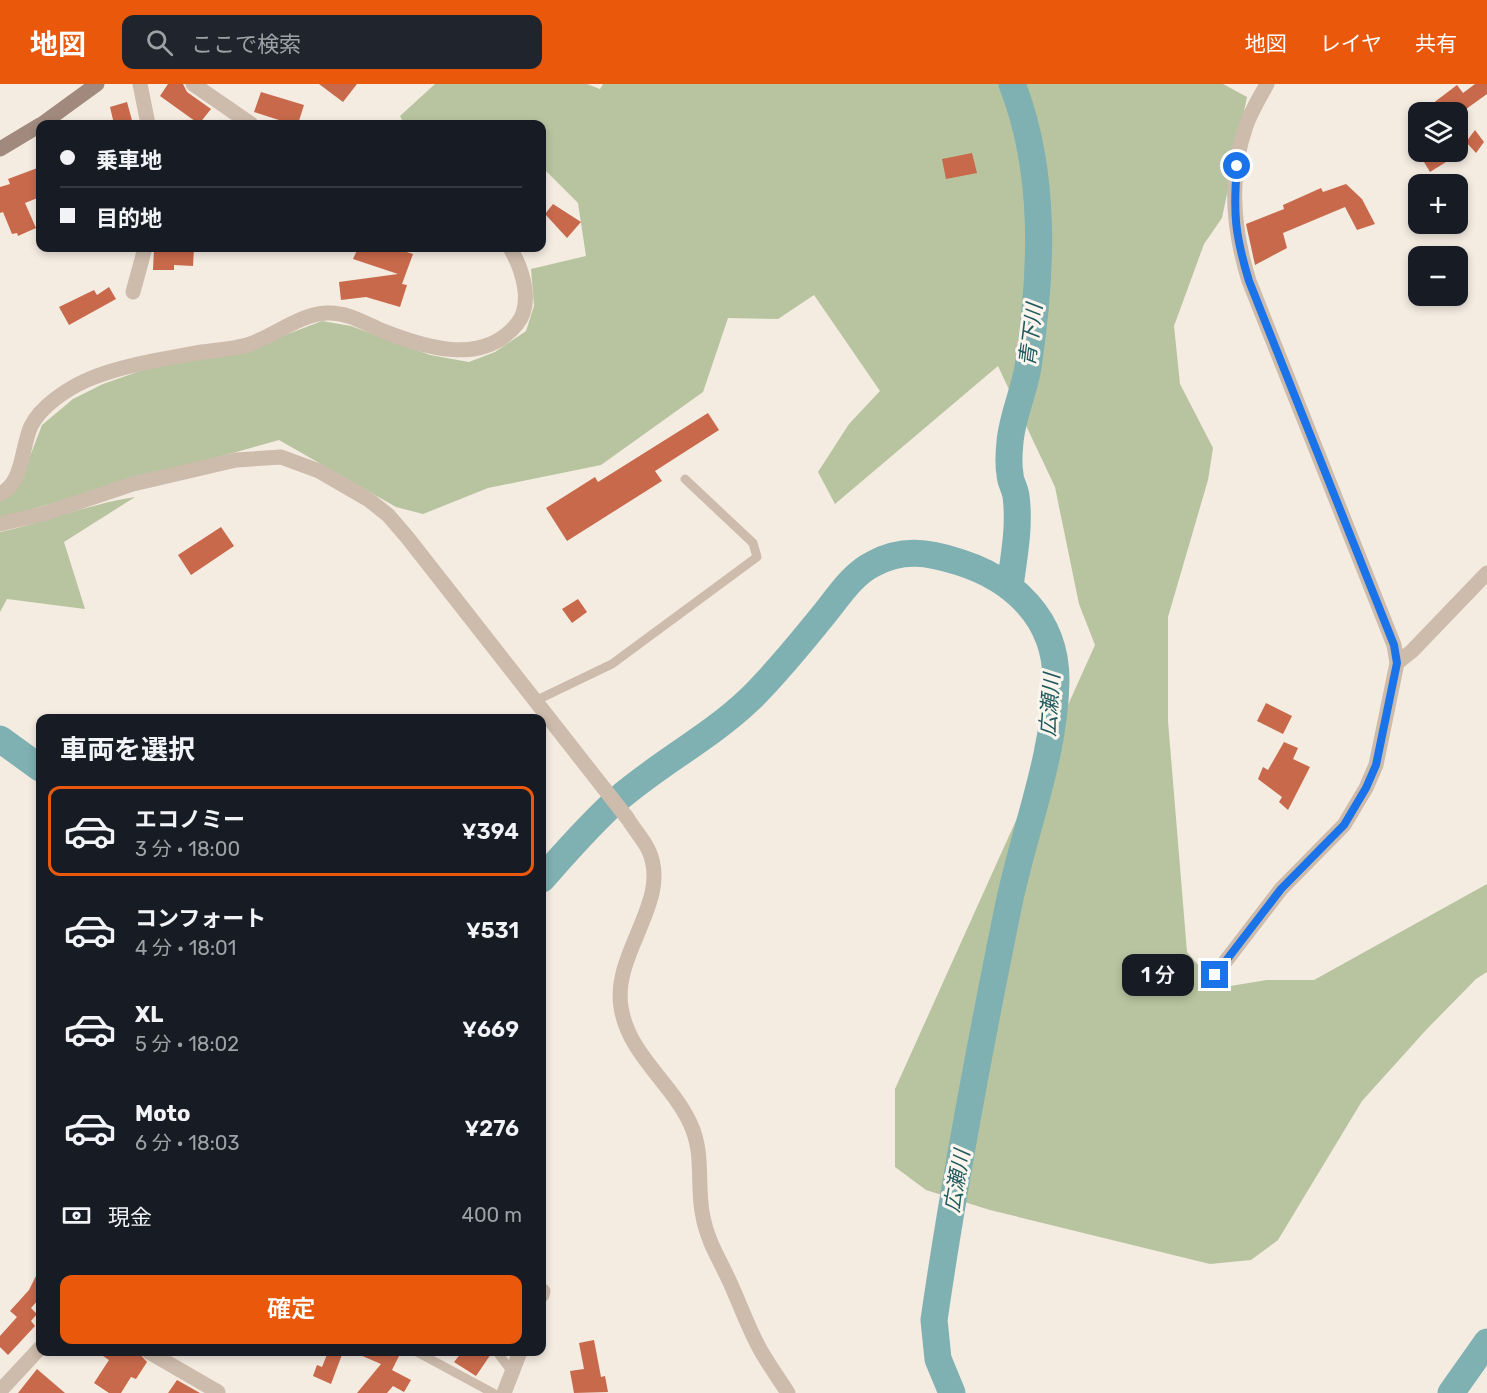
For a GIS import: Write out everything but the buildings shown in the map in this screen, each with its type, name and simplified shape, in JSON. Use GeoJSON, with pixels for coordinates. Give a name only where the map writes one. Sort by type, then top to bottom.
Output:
{"type":"FeatureCollection","features":[{"type":"Feature","properties":{"kind":"main road"},"geometry":{"type":"LineString","coordinates":[[48,120],[97,84]]}},
{"type":"Feature","properties":{"kind":"main road"},"geometry":{"type":"LineString","coordinates":[[0,149],[36,128]]}},
{"type":"Feature","properties":{"kind":"street"},"geometry":{"type":"LineString","coordinates":[[140,84],[147,120]]}},
{"type":"Feature","properties":{"kind":"street"},"geometry":{"type":"LineString","coordinates":[[193,84],[245,120]]}},
{"type":"Feature","properties":{"kind":"street"},"geometry":{"type":"LineString","coordinates":[[1215,975],[1281,889],[1344,825],[1366,788],[1376,765],[1397,663],[1390,634],[1249,281],[1239,248],[1233,213],[1237,166],[1246,125],[1267,84]]}},
{"type":"Feature","properties":{"kind":"street"},"geometry":{"type":"LineString","coordinates":[[133,292],[144,252]]}},
{"type":"Feature","properties":{"kind":"street"},"geometry":{"type":"LineString","coordinates":[[0,494],[17,475],[32,425],[44,410],[69,390],[113,371],[247,345],[326,313],[348,315],[384,332],[447,350],[474,351],[489,346],[509,334],[522,318],[526,297],[522,277],[512,252]]}},
{"type":"Feature","properties":{"kind":"street"},"geometry":{"type":"LineString","coordinates":[[0,525],[189,470],[236,459],[281,457],[340,482],[388,515],[429,563],[545,714]]}},
{"type":"Feature","properties":{"kind":"street"},"geometry":{"type":"LineString","coordinates":[[1397,663],[1412,651],[1487,573]]}},
{"type":"Feature","properties":{"kind":"street"},"geometry":{"type":"LineString","coordinates":[[546,715],[628,819],[648,850],[653,866],[651,900],[626,958],[621,978],[620,994],[626,1026],[653,1072],[691,1124],[700,1152],[700,1203],[709,1240],[760,1350],[788,1393]]}},
{"type":"Feature","properties":{"kind":"street"},"geometry":{"type":"LineString","coordinates":[[0,1391],[36,1352]]}},
{"type":"Feature","properties":{"kind":"street"},"geometry":{"type":"LineString","coordinates":[[156,1356],[218,1392]]}},
{"type":"Feature","properties":{"kind":"street"},"geometry":{"type":"LineString","coordinates":[[504,1393],[518,1356]]}},
{"type":"Feature","properties":{"kind":"lane"},"geometry":{"type":"LineString","coordinates":[[535,701],[612,664],[757,557],[753,543],[685,479]]}},
{"type":"Feature","properties":{"kind":"lane"},"geometry":{"type":"LineString","coordinates":[[424,1356],[493,1393]]}},
{"type":"Feature","properties":{"kind":"lane"},"geometry":{"type":"LineString","coordinates":[[500,1356],[512,1372]]}},
{"type":"Feature","properties":{"kind":"green space"},"geometry":{"type":"Polygon","coordinates":[[[435,84],[587,84],[600,89],[603,84],[1223,84],[1247,97],[1222,218],[1204,244],[1174,326],[1180,384],[1213,448],[1208,480],[1168,617],[1168,721],[1187,952],[1218,988],[1267,980],[1314,980],[1487,884],[1487,972],[1476,979],[1426,1030],[1362,1101],[1278,1240],[1251,1260],[1210,1264],[990,1210],[926,1190],[895,1167],[895,1089],[1095,645],[1079,604],[1055,487],[998,366],[835,504],[818,472],[849,424],[880,391],[814,295],[778,319],[728,318],[703,392],[601,465],[488,488],[423,514],[396,507],[279,440],[0,518],[0,501],[22,477],[42,425],[73,399],[103,384],[146,369],[259,345],[322,321],[351,326],[430,355],[469,362],[495,352],[526,331],[534,306],[531,269],[586,256],[578,203],[546,171],[546,120],[402,120],[400,116],[435,84]]]}},
{"type":"Feature","properties":{"kind":"green space"},"geometry":{"type":"Polygon","coordinates":[[[135,497],[64,542],[85,609],[7,599],[0,612],[0,532],[135,497]]]}},
{"type":"Feature","properties":{"kind":"waterway","name":"青下川"},"geometry":{"type":"LineString","coordinates":[[1010,586],[1017,518],[1016,496],[1009,470],[1011,433],[1028,367],[1038,260],[1036,188],[1031,153],[1012,84]]}},
{"type":"Feature","properties":{"kind":"waterway","name":"広瀬川"},"geometry":{"type":"LineString","coordinates":[[546,875],[617,800],[717,727],[749,700],[768,681],[851,581],[873,564],[894,556],[915,553],[948,559],[979,569],[997,579],[1028,604],[1040,620],[1054,658],[1056,680],[1054,709],[1044,766],[1014,880],[987,1011],[934,1320],[938,1359],[952,1393]]}},
{"type":"Feature","properties":{"kind":"waterway","name":"広瀬川"},"geometry":{"type":"LineString","coordinates":[[0,739],[36,765]]}},
{"type":"Feature","properties":{"kind":"waterway"},"geometry":{"type":"LineString","coordinates":[[1451,1393],[1487,1342]]}},
{"type":"Feature","properties":{"kind":"route"},"geometry":{"type":"LineString","coordinates":[[1215,975],[1281,889],[1344,825],[1366,788],[1376,765],[1397,663],[1394,645],[1249,281],[1239,248],[1233,213],[1237,166]]}}]}
